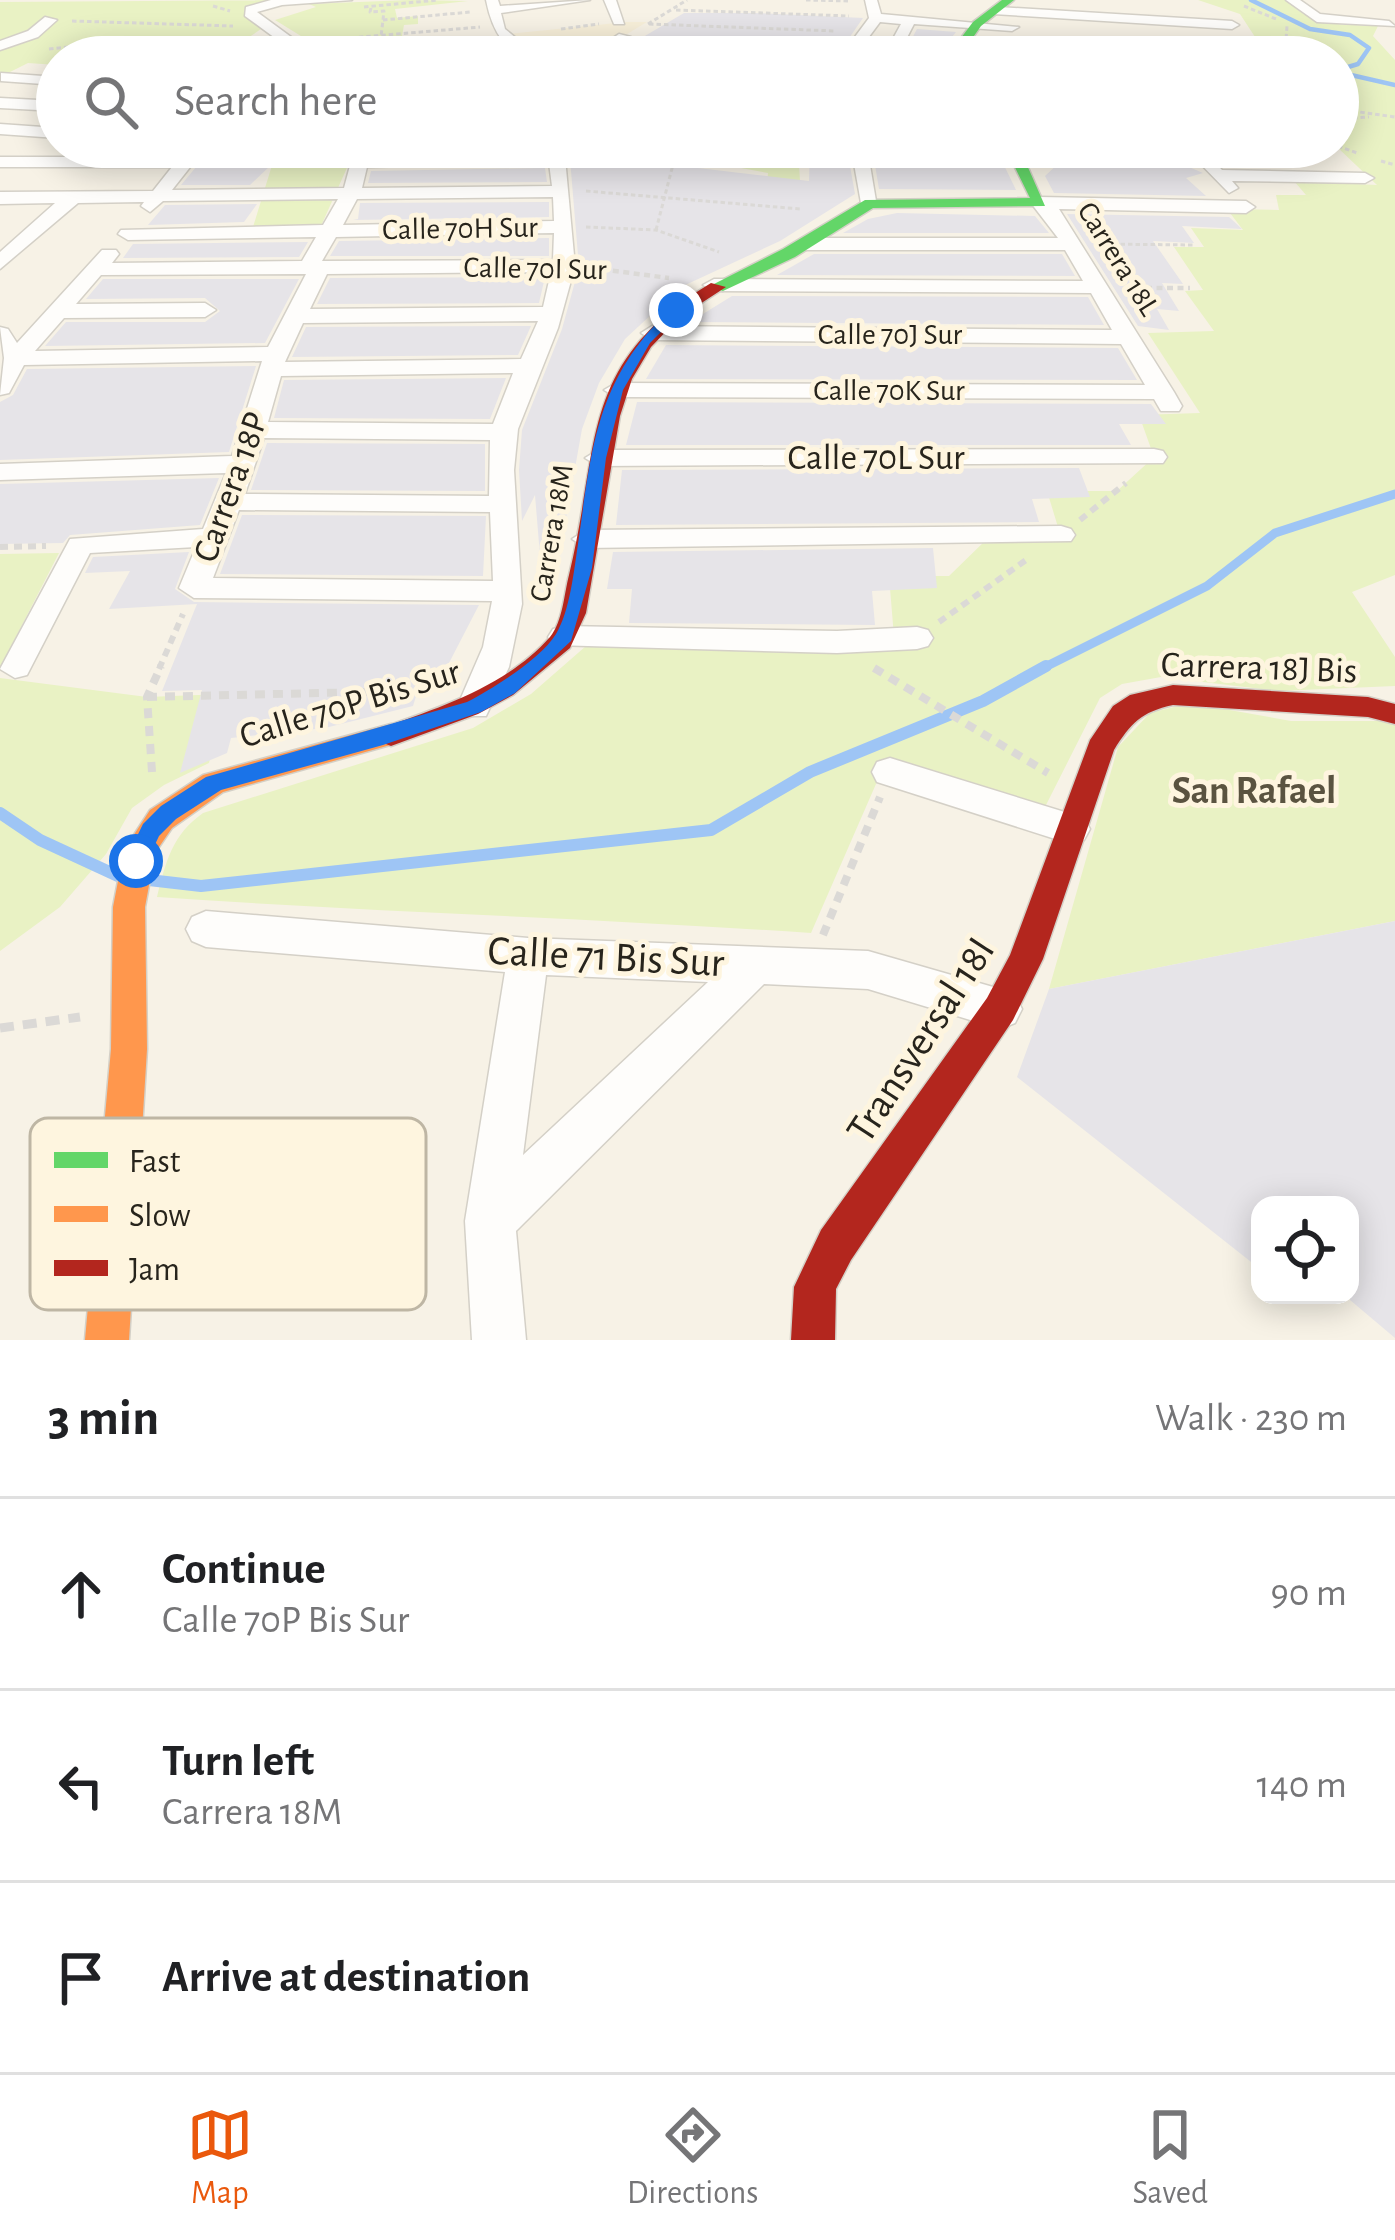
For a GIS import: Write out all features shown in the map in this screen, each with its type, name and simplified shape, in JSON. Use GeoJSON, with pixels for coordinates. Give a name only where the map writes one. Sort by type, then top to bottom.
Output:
{"type":"FeatureCollection","features":[{"type":"Feature","properties":{"kind":"street"},"geometry":{"type":"LineString","coordinates":[[277,36],[274,27],[250,12],[297,0],[346,0]]}},
{"type":"Feature","properties":{"kind":"street"},"geometry":{"type":"LineString","coordinates":[[496,12],[584,0]]}},
{"type":"Feature","properties":{"kind":"street"},"geometry":{"type":"LineString","coordinates":[[610,0],[622,29],[614,36]]}},
{"type":"Feature","properties":{"kind":"street"},"geometry":{"type":"LineString","coordinates":[[1078,0],[1200,8]]}},
{"type":"Feature","properties":{"kind":"street"},"geometry":{"type":"LineString","coordinates":[[1292,0],[1305,13],[1328,20],[1389,16],[1389,43]]}},
{"type":"Feature","properties":{"kind":"street"},"geometry":{"type":"LineString","coordinates":[[862,36],[873,6],[912,18],[999,7],[1232,25]]}},
{"type":"Feature","properties":{"kind":"street"},"geometry":{"type":"LineString","coordinates":[[999,7],[1106,32]]}},
{"type":"Feature","properties":{"kind":"street"},"geometry":{"type":"LineString","coordinates":[[974,36],[999,7]]}},
{"type":"Feature","properties":{"kind":"street"},"geometry":{"type":"LineString","coordinates":[[899,36],[912,18]]}},
{"type":"Feature","properties":{"kind":"street"},"geometry":{"type":"LineString","coordinates":[[0,46],[28,43],[50,20]]}},
{"type":"Feature","properties":{"kind":"street"},"geometry":{"type":"LineString","coordinates":[[1,77],[36,79]]}},
{"type":"Feature","properties":{"kind":"street"},"geometry":{"type":"LineString","coordinates":[[0,103],[35,105]]}},
{"type":"Feature","properties":{"kind":"street"},"geometry":{"type":"LineString","coordinates":[[0,127],[35,105]]}},
{"type":"Feature","properties":{"kind":"street"},"geometry":{"type":"LineString","coordinates":[[0,127],[36,131]]}},
{"type":"Feature","properties":{"kind":"street"},"geometry":{"type":"LineString","coordinates":[[9,162],[36,146]]}},
{"type":"Feature","properties":{"kind":"street"},"geometry":{"type":"LineString","coordinates":[[6,372],[128,234],[179,168]]}},
{"type":"Feature","properties":{"kind":"street","name":"Carrera 18P"},"geometry":{"type":"LineString","coordinates":[[194,588],[244,464],[274,362],[318,271],[309,267],[352,191],[358,168]]}},
{"type":"Feature","properties":{"kind":"street"},"geometry":{"type":"LineString","coordinates":[[474,707],[499,657],[507,591],[507,536],[500,504],[504,432],[552,314],[565,266],[559,168]]}},
{"type":"Feature","properties":{"kind":"street"},"geometry":{"type":"LineString","coordinates":[[860,168],[861,208],[1040,203],[1246,207],[1211,168]]}},
{"type":"Feature","properties":{"kind":"street","name":"Carrera 18L"},"geometry":{"type":"LineString","coordinates":[[1022,168],[1040,203],[1051,211],[1166,399]]}},
{"type":"Feature","properties":{"kind":"street"},"geometry":{"type":"LineString","coordinates":[[1217,175],[1365,178]]}},
{"type":"Feature","properties":{"kind":"street"},"geometry":{"type":"LineString","coordinates":[[0,198],[561,190]]}},
{"type":"Feature","properties":{"kind":"street"},"geometry":{"type":"LineString","coordinates":[[0,263],[74,196]]}},
{"type":"Feature","properties":{"kind":"street","name":"Carrera 18M"},"geometry":{"type":"LineString","coordinates":[[564,637],[575,607],[598,458],[616,390],[631,360],[652,333],[714,285],[806,244],[861,208]]}},
{"type":"Feature","properties":{"kind":"street","name":"Calle 70H Sur"},"geometry":{"type":"LineString","coordinates":[[128,234],[565,227]]}},
{"type":"Feature","properties":{"kind":"street"},"geometry":{"type":"LineString","coordinates":[[806,244],[1071,244]]}},
{"type":"Feature","properties":{"kind":"street","name":"Calle 70I Sur"},"geometry":{"type":"LineString","coordinates":[[95,269],[565,266]]}},
{"type":"Feature","properties":{"kind":"street"},"geometry":{"type":"LineString","coordinates":[[171,356],[234,269]]}},
{"type":"Feature","properties":{"kind":"street"},"geometry":{"type":"LineString","coordinates":[[714,285],[1098,287]]}},
{"type":"Feature","properties":{"kind":"street"},"geometry":{"type":"LineString","coordinates":[[58,311],[206,310]]}},
{"type":"Feature","properties":{"kind":"street"},"geometry":{"type":"LineString","coordinates":[[295,316],[552,314]]}},
{"type":"Feature","properties":{"kind":"street","name":"Calle 70J Sur"},"geometry":{"type":"LineString","coordinates":[[652,333],[1128,337]]}},
{"type":"Feature","properties":{"kind":"street"},"geometry":{"type":"LineString","coordinates":[[0,334],[6,372]]}},
{"type":"Feature","properties":{"kind":"street"},"geometry":{"type":"LineString","coordinates":[[6,372],[171,356],[527,366]]}},
{"type":"Feature","properties":{"kind":"street","name":"Calle 70K Sur"},"geometry":{"type":"LineString","coordinates":[[616,390],[1166,399]]}},
{"type":"Feature","properties":{"kind":"street"},"geometry":{"type":"LineString","coordinates":[[254,430],[504,432]]}},
{"type":"Feature","properties":{"kind":"street","name":"Calle 70L Sur"},"geometry":{"type":"LineString","coordinates":[[598,458],[1154,457]]}},
{"type":"Feature","properties":{"kind":"street"},"geometry":{"type":"LineString","coordinates":[[0,472],[244,464]]}},
{"type":"Feature","properties":{"kind":"street"},"geometry":{"type":"LineString","coordinates":[[228,502],[500,504]]}},
{"type":"Feature","properties":{"kind":"street"},"geometry":{"type":"LineString","coordinates":[[586,539],[1060,535]]}},
{"type":"Feature","properties":{"kind":"street"},"geometry":{"type":"LineString","coordinates":[[15,667],[80,545],[214,537]]}},
{"type":"Feature","properties":{"kind":"street"},"geometry":{"type":"LineString","coordinates":[[194,588],[507,591]]}},
{"type":"Feature","properties":{"kind":"street"},"geometry":{"type":"LineString","coordinates":[[564,637],[837,642],[917,638]]}},
{"type":"Feature","properties":{"kind":"street","name":"Calle 70P Bis Sur"},"geometry":{"type":"LineString","coordinates":[[151,831],[184,801],[214,783],[383,738],[474,707],[508,688],[564,637]]}},
{"type":"Feature","properties":{"kind":"street","name":"Carrera 18J Bis"},"geometry":{"type":"LineString","coordinates":[[1123,712],[1173,694],[1278,705],[1369,707],[1395,714]]}},
{"type":"Feature","properties":{"kind":"street","name":"Transversal 18I"},"geometry":{"type":"LineString","coordinates":[[813,1340],[814,1287],[836,1245],[1000,1009],[1026,959],[1100,748],[1123,712]]}},
{"type":"Feature","properties":{"kind":"street"},"geometry":{"type":"LineString","coordinates":[[890,772],[1071,829]]}},
{"type":"Feature","properties":{"kind":"street"},"geometry":{"type":"LineString","coordinates":[[123,1118],[131,1010],[130,901],[136,861],[151,831]]}},
{"type":"Feature","properties":{"kind":"street","name":"Calle 71 Bis Sur"},"geometry":{"type":"LineString","coordinates":[[206,929],[528,956],[884,973],[1000,1009]]}},
{"type":"Feature","properties":{"kind":"street"},"geometry":{"type":"LineString","coordinates":[[499,1340],[490,1221],[528,956]]}},
{"type":"Feature","properties":{"kind":"street"},"geometry":{"type":"LineString","coordinates":[[490,1221],[755,965]]}},
{"type":"Feature","properties":{"kind":"street"},"geometry":{"type":"LineString","coordinates":[[106,1340],[108,1310]]}},
{"type":"Feature","properties":{"kind":"path"},"geometry":{"type":"LineString","coordinates":[[673,0],[686,1]]}},
{"type":"Feature","properties":{"kind":"path"},"geometry":{"type":"LineString","coordinates":[[806,0],[873,6]]}},
{"type":"Feature","properties":{"kind":"path"},"geometry":{"type":"LineString","coordinates":[[1230,0],[1290,28],[1287,36]]}},
{"type":"Feature","properties":{"kind":"path"},"geometry":{"type":"LineString","coordinates":[[650,24],[686,1]]}},
{"type":"Feature","properties":{"kind":"path"},"geometry":{"type":"LineString","coordinates":[[676,10],[873,6]]}},
{"type":"Feature","properties":{"kind":"path"},"geometry":{"type":"LineString","coordinates":[[371,7],[370,12],[384,11],[381,36]]}},
{"type":"Feature","properties":{"kind":"path"},"geometry":{"type":"LineString","coordinates":[[383,20],[496,12]]}},
{"type":"Feature","properties":{"kind":"path"},"geometry":{"type":"LineString","coordinates":[[386,36],[496,12]]}},
{"type":"Feature","properties":{"kind":"path"},"geometry":{"type":"LineString","coordinates":[[50,20],[274,27]]}},
{"type":"Feature","properties":{"kind":"path"},"geometry":{"type":"LineString","coordinates":[[149,36],[171,24]]}},
{"type":"Feature","properties":{"kind":"path"},"geometry":{"type":"LineString","coordinates":[[622,29],[650,24],[864,33]]}},
{"type":"Feature","properties":{"kind":"path"},"geometry":{"type":"LineString","coordinates":[[622,29],[688,36]]}},
{"type":"Feature","properties":{"kind":"path"},"geometry":{"type":"LineString","coordinates":[[28,43],[36,43]]}},
{"type":"Feature","properties":{"kind":"path"},"geometry":{"type":"LineString","coordinates":[[1359,114],[1395,117]]}},
{"type":"Feature","properties":{"kind":"path"},"geometry":{"type":"LineString","coordinates":[[1359,117],[1372,116]]}},
{"type":"Feature","properties":{"kind":"path"},"geometry":{"type":"LineString","coordinates":[[656,230],[673,168]]}},
{"type":"Feature","properties":{"kind":"path"},"geometry":{"type":"LineString","coordinates":[[561,190],[861,208]]}},
{"type":"Feature","properties":{"kind":"path","name":"Calle 70H Sur"},"geometry":{"type":"LineString","coordinates":[[565,227],[656,230],[719,252]]}},
{"type":"Feature","properties":{"kind":"path"},"geometry":{"type":"LineString","coordinates":[[1071,244],[1195,245]]}},
{"type":"Feature","properties":{"kind":"path","name":"Calle 70I Sur"},"geometry":{"type":"LineString","coordinates":[[565,266],[714,285]]}},
{"type":"Feature","properties":{"kind":"path"},"geometry":{"type":"LineString","coordinates":[[1098,287],[1190,288]]}},
{"type":"Feature","properties":{"kind":"path"},"geometry":{"type":"LineString","coordinates":[[0,548],[80,545]]}},
{"type":"Feature","properties":{"kind":"path","name":"Carrera 18P"},"geometry":{"type":"LineString","coordinates":[[151,831],[153,746],[147,698],[194,588]]}},
{"type":"Feature","properties":{"kind":"path"},"geometry":{"type":"LineString","coordinates":[[865,663],[1022,758]]}},
{"type":"Feature","properties":{"kind":"path"},"geometry":{"type":"LineString","coordinates":[[147,698],[413,691]]}},
{"type":"Feature","properties":{"kind":"path"},"geometry":{"type":"LineString","coordinates":[[810,968],[890,772]]}},
{"type":"Feature","properties":{"kind":"path"},"geometry":{"type":"LineString","coordinates":[[0,1028],[131,1010]]}},
{"type":"Feature","properties":{"kind":"shaded area"},"geometry":{"type":"Polygon","coordinates":[[[626,22],[647,22],[624,36],[507,34],[626,22]]]}},
{"type":"Feature","properties":{"kind":"green space"},"geometry":{"type":"Polygon","coordinates":[[[277,0],[248,7],[246,17],[267,25],[251,36],[36,36],[36,64],[0,77],[0,2],[277,0]]]}},
{"type":"Feature","properties":{"kind":"green space"},"geometry":{"type":"Polygon","coordinates":[[[1198,0],[1289,0],[1317,20],[1378,26],[1373,36],[1395,60],[1395,575],[1352,592],[1395,657],[1395,686],[1278,691],[1161,677],[1122,684],[1100,698],[1044,809],[886,761],[811,933],[157,897],[177,840],[203,813],[473,728],[531,694],[586,646],[895,649],[889,576],[949,576],[989,537],[1061,537],[1047,491],[1117,491],[1154,457],[1139,415],[1200,413],[1148,333],[1214,331],[1185,291],[1203,290],[1174,247],[1204,247],[1191,228],[1243,230],[1227,209],[1279,210],[1276,195],[1306,195],[1294,181],[1377,185],[1359,168],[1359,36],[1254,36],[1240,14],[1198,0]]]}},
{"type":"Feature","properties":{"kind":"green space"},"geometry":{"type":"Polygon","coordinates":[[[468,1],[395,9],[397,18],[418,16],[418,24],[404,25],[402,36],[301,36],[275,20],[316,7],[309,4],[468,1]]]}},
{"type":"Feature","properties":{"kind":"green space"},"geometry":{"type":"Polygon","coordinates":[[[271,168],[347,168],[321,226],[253,227],[271,168]]]}},
{"type":"Feature","properties":{"kind":"green space"},"geometry":{"type":"Polygon","coordinates":[[[741,168],[799,168],[801,198],[767,183],[768,173],[741,168]]]}},
{"type":"Feature","properties":{"kind":"green space"},"geometry":{"type":"Polygon","coordinates":[[[59,553],[0,668],[0,554],[59,553]]]}},
{"type":"Feature","properties":{"kind":"green space"},"geometry":{"type":"Polygon","coordinates":[[[0,678],[147,697],[224,694],[209,763],[164,785],[132,808],[106,854],[60,907],[0,951],[0,678]]]}},
{"type":"Feature","properties":{"kind":"green space"},"geometry":{"type":"Polygon","coordinates":[[[1190,703],[1291,721],[1395,721],[1395,921],[1049,989],[1118,747],[1150,713],[1190,703]]]}},
{"type":"Feature","properties":{"kind":"building"},"geometry":{"type":"Polygon","coordinates":[[[684,13],[863,18],[851,36],[645,36],[684,13]]]}},
{"type":"Feature","properties":{"kind":"building"},"geometry":{"type":"Polygon","coordinates":[[[917,29],[956,32],[953,36],[913,36],[917,29]]]}},
{"type":"Feature","properties":{"kind":"building"},"geometry":{"type":"Polygon","coordinates":[[[195,168],[268,168],[250,185],[181,185],[195,168]]]}},
{"type":"Feature","properties":{"kind":"building"},"geometry":{"type":"Polygon","coordinates":[[[545,168],[547,182],[368,183],[371,171],[545,168]]]}},
{"type":"Feature","properties":{"kind":"building"},"geometry":{"type":"Polygon","coordinates":[[[571,168],[698,168],[809,181],[809,168],[850,168],[855,194],[780,241],[681,287],[625,339],[599,383],[582,429],[553,591],[543,592],[535,495],[522,521],[522,430],[562,329],[579,267],[571,168]]]}},
{"type":"Feature","properties":{"kind":"building"},"geometry":{"type":"Polygon","coordinates":[[[876,168],[1005,168],[1016,190],[879,189],[876,168]]]}},
{"type":"Feature","properties":{"kind":"building"},"geometry":{"type":"Polygon","coordinates":[[[1054,168],[1191,168],[1203,173],[1186,178],[1206,196],[1054,193],[1045,176],[1054,168]]]}},
{"type":"Feature","properties":{"kind":"building"},"geometry":{"type":"Polygon","coordinates":[[[549,202],[549,217],[353,220],[358,219],[360,203],[549,202]]]}},
{"type":"Feature","properties":{"kind":"building"},"geometry":{"type":"Polygon","coordinates":[[[257,204],[244,222],[148,225],[165,205],[257,204]]]}},
{"type":"Feature","properties":{"kind":"building"},"geometry":{"type":"Polygon","coordinates":[[[897,213],[1035,216],[1049,233],[843,233],[868,219],[897,213]]]}},
{"type":"Feature","properties":{"kind":"building"},"geometry":{"type":"Polygon","coordinates":[[[1067,214],[1229,217],[1242,229],[1182,226],[1194,243],[1153,241],[1183,284],[1162,283],[1179,311],[1157,309],[1169,330],[1138,326],[1067,214]]]}},
{"type":"Feature","properties":{"kind":"building"},"geometry":{"type":"Polygon","coordinates":[[[549,238],[549,256],[330,256],[339,241],[549,238]]]}},
{"type":"Feature","properties":{"kind":"building"},"geometry":{"type":"Polygon","coordinates":[[[308,242],[299,257],[123,258],[133,244],[308,242]]]}},
{"type":"Feature","properties":{"kind":"building"},"geometry":{"type":"Polygon","coordinates":[[[814,254],[1062,254],[1075,276],[777,275],[814,254]]]}},
{"type":"Feature","properties":{"kind":"building"},"geometry":{"type":"Polygon","coordinates":[[[545,277],[539,303],[317,304],[330,278],[545,277]]]}},
{"type":"Feature","properties":{"kind":"building"},"geometry":{"type":"Polygon","coordinates":[[[103,279],[299,279],[265,343],[45,346],[66,322],[205,322],[220,311],[205,298],[86,299],[103,279]]]}},
{"type":"Feature","properties":{"kind":"building"},"geometry":{"type":"Polygon","coordinates":[[[732,296],[1088,297],[1104,325],[690,322],[732,296]]]}},
{"type":"Feature","properties":{"kind":"building"},"geometry":{"type":"Polygon","coordinates":[[[531,326],[518,355],[292,357],[306,327],[531,326]]]}},
{"type":"Feature","properties":{"kind":"building"},"geometry":{"type":"Polygon","coordinates":[[[666,345],[1118,348],[1137,380],[646,379],[666,345]]]}},
{"type":"Feature","properties":{"kind":"building"},"geometry":{"type":"Polygon","coordinates":[[[256,366],[229,452],[0,460],[0,402],[13,395],[27,369],[256,366]]]}},
{"type":"Feature","properties":{"kind":"building"},"geometry":{"type":"Polygon","coordinates":[[[506,378],[490,419],[274,418],[284,380],[506,378]]]}},
{"type":"Feature","properties":{"kind":"building"},"geometry":{"type":"Polygon","coordinates":[[[637,402],[1151,404],[1166,424],[1119,424],[1131,445],[626,445],[637,402]]]}},
{"type":"Feature","properties":{"kind":"building"},"geometry":{"type":"Polygon","coordinates":[[[267,443],[485,444],[485,491],[251,490],[267,443]]]}},
{"type":"Feature","properties":{"kind":"building"},"geometry":{"type":"Polygon","coordinates":[[[1079,468],[1090,497],[1032,499],[1039,522],[616,525],[622,470],[1079,468]]]}},
{"type":"Feature","properties":{"kind":"building"},"geometry":{"type":"Polygon","coordinates":[[[219,478],[200,525],[70,535],[63,543],[0,544],[0,484],[219,478]]]}},
{"type":"Feature","properties":{"kind":"building"},"geometry":{"type":"Polygon","coordinates":[[[242,515],[486,516],[483,576],[220,574],[242,515]]]}},
{"type":"Feature","properties":{"kind":"building"},"geometry":{"type":"Polygon","coordinates":[[[933,548],[937,588],[872,591],[875,625],[629,623],[632,589],[607,589],[613,552],[933,548]]]}},
{"type":"Feature","properties":{"kind":"building"},"geometry":{"type":"Polygon","coordinates":[[[189,552],[175,589],[194,602],[479,605],[435,690],[418,690],[413,706],[325,728],[231,738],[227,753],[180,773],[202,690],[162,691],[197,604],[109,609],[130,571],[85,573],[93,557],[189,552]]]}},
{"type":"Feature","properties":{"kind":"building"},"geometry":{"type":"Polygon","coordinates":[[[1395,921],[1395,1338],[1355,1304],[1359,1304],[1359,1196],[1251,1196],[1251,1262],[1017,1077],[1049,989],[1395,921]]]}},
{"type":"Feature","properties":{"kind":"waterway"},"geometry":{"type":"LineString","coordinates":[[1251,0],[1310,29],[1351,36]]}},
{"type":"Feature","properties":{"kind":"waterway"},"geometry":{"type":"LineString","coordinates":[[1359,41],[1369,48],[1359,63]]}},
{"type":"Feature","properties":{"kind":"waterway"},"geometry":{"type":"LineString","coordinates":[[1359,77],[1395,85]]}},
{"type":"Feature","properties":{"kind":"waterway"},"geometry":{"type":"LineString","coordinates":[[1041,669],[1207,586],[1275,533],[1395,494]]}},
{"type":"Feature","properties":{"kind":"waterway"},"geometry":{"type":"LineString","coordinates":[[149,880],[201,886],[711,830],[810,772],[983,701],[1046,666]]}},
{"type":"Feature","properties":{"kind":"waterway"},"geometry":{"type":"LineString","coordinates":[[0,813],[40,840],[118,876]]}},
{"type":"Feature","properties":{"kind":"traffic: fast"},"geometry":{"type":"LineString","coordinates":[[968,36],[1009,0]]}},
{"type":"Feature","properties":{"kind":"traffic: fast"},"geometry":{"type":"LineString","coordinates":[[717,287],[789,253],[870,203],[1040,203],[1022,168]]}},
{"type":"Feature","properties":{"kind":"traffic: slow"},"geometry":{"type":"LineString","coordinates":[[124,1118],[129,907],[140,850],[161,819],[214,783],[391,735]]}},
{"type":"Feature","properties":{"kind":"traffic: slow"},"geometry":{"type":"LineString","coordinates":[[107,1340],[109,1310]]}},
{"type":"Feature","properties":{"kind":"traffic: jam"},"geometry":{"type":"LineString","coordinates":[[391,735],[486,698],[563,638],[589,541],[610,416],[623,379],[643,344],[673,313],[717,287]]}},
{"type":"Feature","properties":{"kind":"traffic: jam"},"geometry":{"type":"LineString","coordinates":[[813,1340],[815,1287],[836,1245],[1000,1009],[1026,959],[1100,748],[1123,713],[1140,702],[1173,695],[1368,707],[1395,714]]}},
{"type":"Feature","properties":{"kind":"district","name":"San Rafael"},"geometry":{"type":"Point","coordinates":[1254,791]}},
{"type":"Feature","properties":{"kind":"route"},"geometry":{"type":"LineString","coordinates":[[136,861],[151,831],[169,812],[214,783],[438,722],[474,707],[508,688],[564,637],[584,568],[598,458],[616,390],[644,341],[676,310]]}}]}
